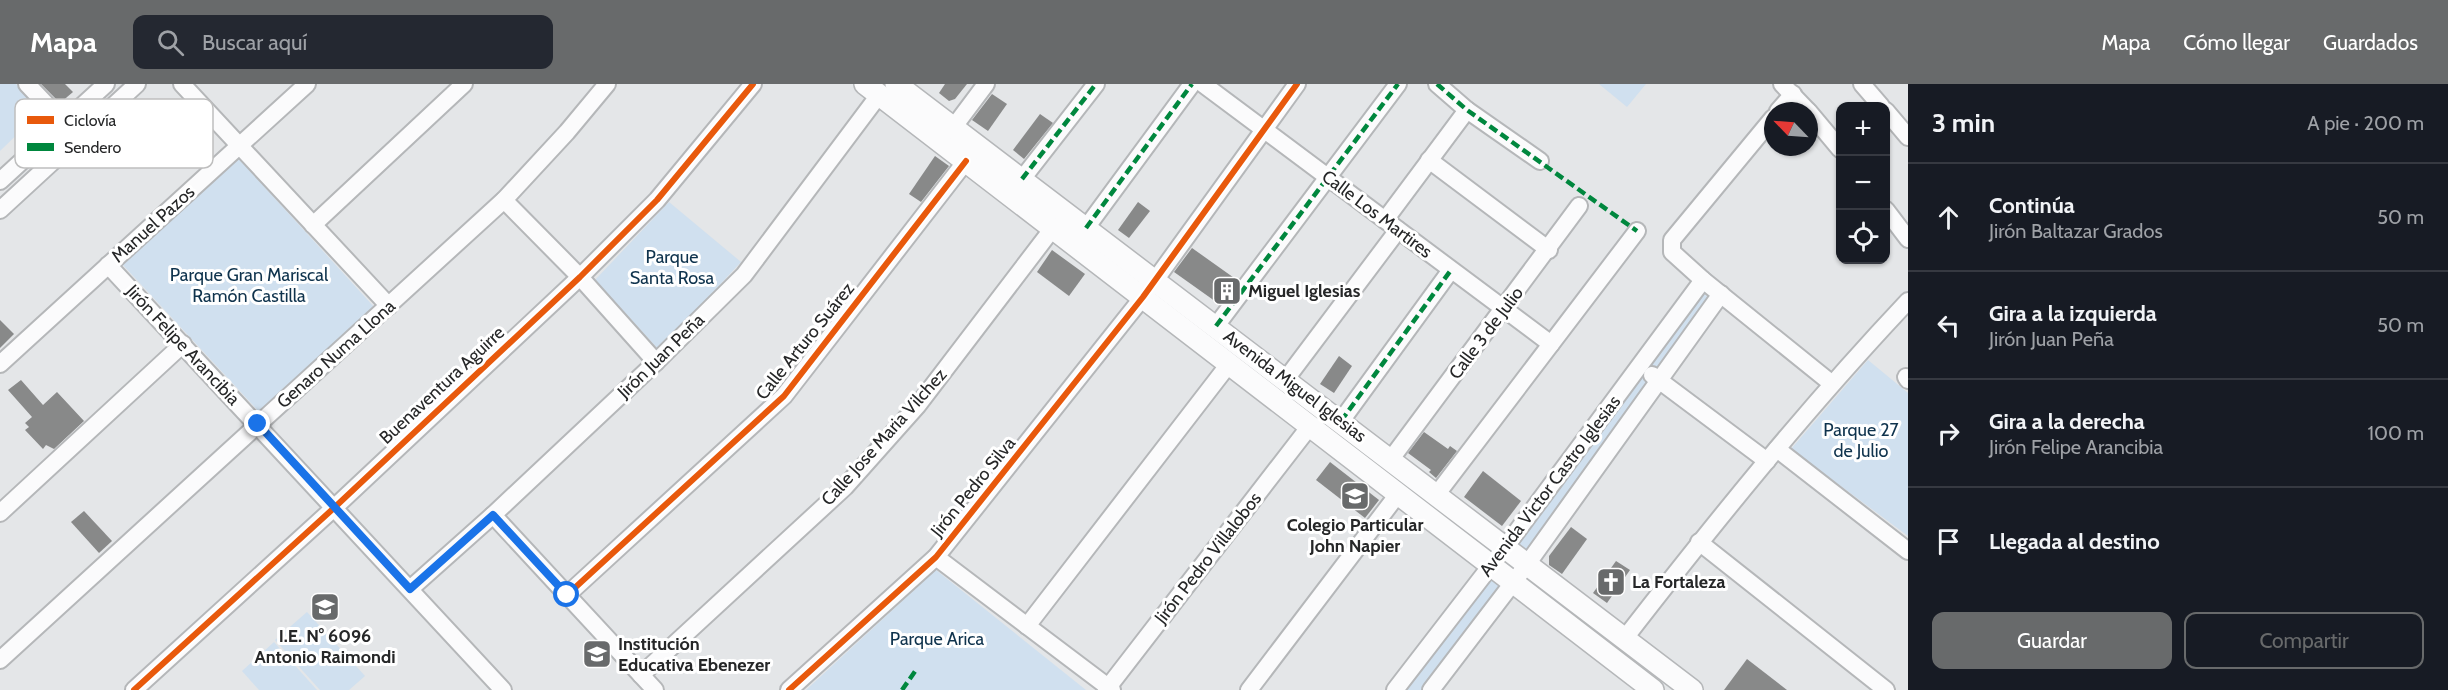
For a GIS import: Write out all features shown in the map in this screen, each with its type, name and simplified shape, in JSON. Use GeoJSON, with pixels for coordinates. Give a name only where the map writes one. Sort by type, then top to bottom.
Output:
{"type":"FeatureCollection","features":[{"type":"Feature","properties":{"kind":"main road","name":"Avenida Miguel Iglesias"},"geometry":{"type":"LineString","coordinates":[[880,88],[953,128],[1086,228],[1229,364],[1653,690]]}},
{"type":"Feature","properties":{"kind":"main road","name":"Avenida Miguel Iglesias"},"geometry":{"type":"LineString","coordinates":[[880,88],[966,161],[1053,228],[1149,289],[1216,327],[1692,690]]}},
{"type":"Feature","properties":{"kind":"street"},"geometry":{"type":"LineString","coordinates":[[27,84],[41,99]]}},
{"type":"Feature","properties":{"kind":"street"},"geometry":{"type":"LineString","coordinates":[[90,99],[106,84]]}},
{"type":"Feature","properties":{"kind":"street"},"geometry":{"type":"LineString","coordinates":[[121,99],[137,84]]}},
{"type":"Feature","properties":{"kind":"street"},"geometry":{"type":"LineString","coordinates":[[182,84],[196,99]]}},
{"type":"Feature","properties":{"kind":"street","name":"Manuel Pazos"},"geometry":{"type":"LineString","coordinates":[[0,364],[307,84]]}},
{"type":"Feature","properties":{"kind":"street"},"geometry":{"type":"LineString","coordinates":[[313,225],[464,84]]}},
{"type":"Feature","properties":{"kind":"street","name":"Genaro Numa Llona"},"geometry":{"type":"LineString","coordinates":[[0,660],[504,200],[567,132],[607,84]]}},
{"type":"Feature","properties":{"kind":"street","name":"Buenaventura Aguirre"},"geometry":{"type":"LineString","coordinates":[[134,690],[335,507],[580,277],[660,196],[753,84]]}},
{"type":"Feature","properties":{"kind":"street"},"geometry":{"type":"LineString","coordinates":[[953,128],[986,84]]}},
{"type":"Feature","properties":{"kind":"street"},"geometry":{"type":"LineString","coordinates":[[1022,179],[1096,84]]}},
{"type":"Feature","properties":{"kind":"street"},"geometry":{"type":"LineString","coordinates":[[1086,228],[1191,84]]}},
{"type":"Feature","properties":{"kind":"street","name":"Calle Los Martires"},"geometry":{"type":"LineString","coordinates":[[1203,84],[1551,344]]}},
{"type":"Feature","properties":{"kind":"street","name":"Jirón Pedro Silva"},"geometry":{"type":"LineString","coordinates":[[789,690],[936,557],[1149,289],[1297,84]]}},
{"type":"Feature","properties":{"kind":"street"},"geometry":{"type":"LineString","coordinates":[[1216,327],[1398,84]]}},
{"type":"Feature","properties":{"kind":"street"},"geometry":{"type":"LineString","coordinates":[[1437,84],[1467,110],[1540,161]]}},
{"type":"Feature","properties":{"kind":"street"},"geometry":{"type":"LineString","coordinates":[[1862,84],[1878,102]]}},
{"type":"Feature","properties":{"kind":"street","name":"Jirón Juan Peña"},"geometry":{"type":"LineString","coordinates":[[410,589],[493,515],[656,362],[744,275],[880,88]]}},
{"type":"Feature","properties":{"kind":"street"},"geometry":{"type":"LineString","coordinates":[[1788,89],[1799,102]]}},
{"type":"Feature","properties":{"kind":"street"},"geometry":{"type":"LineString","coordinates":[[1286,380],[1391,225],[1429,160],[1467,110]]}},
{"type":"Feature","properties":{"kind":"street"},"geometry":{"type":"LineString","coordinates":[[1890,116],[1908,137]]}},
{"type":"Feature","properties":{"kind":"street"},"geometry":{"type":"LineString","coordinates":[[213,117],[388,306]]}},
{"type":"Feature","properties":{"kind":"street"},"geometry":{"type":"LineString","coordinates":[[1818,124],[1836,144]]}},
{"type":"Feature","properties":{"kind":"street"},"geometry":{"type":"LineString","coordinates":[[1764,129],[1672,240],[1672,252],[1703,280],[1831,383]]}},
{"type":"Feature","properties":{"kind":"street"},"geometry":{"type":"LineString","coordinates":[[1429,160],[1549,250]]}},
{"type":"Feature","properties":{"kind":"street","name":"Calle Arturo Suárez"},"geometry":{"type":"LineString","coordinates":[[567,595],[784,396],[966,161]]}},
{"type":"Feature","properties":{"kind":"street"},"geometry":{"type":"LineString","coordinates":[[0,181],[15,167]]}},
{"type":"Feature","properties":{"kind":"street"},"geometry":{"type":"LineString","coordinates":[[0,210],[46,168]]}},
{"type":"Feature","properties":{"kind":"street"},"geometry":{"type":"LineString","coordinates":[[504,200],[580,277],[656,362]]}},
{"type":"Feature","properties":{"kind":"street","name":"Calle 3 de Julio"},"geometry":{"type":"LineString","coordinates":[[1391,459],[1549,250],[1579,206]]}},
{"type":"Feature","properties":{"kind":"street"},"geometry":{"type":"LineString","coordinates":[[1890,215],[1908,239]]}},
{"type":"Feature","properties":{"kind":"street","name":"Calle Jose Maria Vilchez"},"geometry":{"type":"LineString","coordinates":[[641,675],[844,487],[918,405],[1053,228]]}},
{"type":"Feature","properties":{"kind":"street"},"geometry":{"type":"LineString","coordinates":[[1437,494],[1637,231]]}},
{"type":"Feature","properties":{"kind":"street","name":"Jirón Felipe Arancibia"},"geometry":{"type":"LineString","coordinates":[[108,265],[503,690]]}},
{"type":"Feature","properties":{"kind":"street"},"geometry":{"type":"LineString","coordinates":[[1341,421],[1451,270]]}},
{"type":"Feature","properties":{"kind":"street","name":"Avenida Victor Castro Iglesias"},"geometry":{"type":"LineString","coordinates":[[1395,690],[1506,546],[1703,280]]}},
{"type":"Feature","properties":{"kind":"street","name":"Avenida Victor Castro Iglesias"},"geometry":{"type":"LineString","coordinates":[[1431,690],[1528,563],[1721,294]]}},
{"type":"Feature","properties":{"kind":"street"},"geometry":{"type":"LineString","coordinates":[[1624,638],[1831,383],[1908,301]]}},
{"type":"Feature","properties":{"kind":"street"},"geometry":{"type":"LineString","coordinates":[[0,513],[183,344]]}},
{"type":"Feature","properties":{"kind":"street"},"geometry":{"type":"LineString","coordinates":[[1028,626],[1229,364]]}},
{"type":"Feature","properties":{"kind":"street"},"geometry":{"type":"LineString","coordinates":[[1640,365],[1772,454],[1908,551]]}},
{"type":"Feature","properties":{"kind":"street","name":"Jirón Pedro Villalobos"},"geometry":{"type":"LineString","coordinates":[[1109,689],[1310,426]]}},
{"type":"Feature","properties":{"kind":"street"},"geometry":{"type":"LineString","coordinates":[[1249,690],[1398,494]]}},
{"type":"Feature","properties":{"kind":"street"},"geometry":{"type":"LineString","coordinates":[[493,515],[655,690]]}},
{"type":"Feature","properties":{"kind":"street"},"geometry":{"type":"LineString","coordinates":[[1699,543],[1886,690]]}},
{"type":"Feature","properties":{"kind":"street"},"geometry":{"type":"LineString","coordinates":[[936,557],[1109,689]]}},
{"type":"Feature","properties":{"kind":"green space"},"geometry":{"type":"Polygon","coordinates":[[[0,84],[16,84],[30,99],[15,99],[15,136],[0,151],[0,84]]]}},
{"type":"Feature","properties":{"kind":"green space"},"geometry":{"type":"Polygon","coordinates":[[[1599,84],[1646,84],[1627,107],[1599,84]]]}},
{"type":"Feature","properties":{"kind":"green space","name":"Parque Gran Mariscal Ramón Castilla"},"geometry":{"type":"Polygon","coordinates":[[[237,157],[375,308],[261,414],[122,264],[237,157]]]}},
{"type":"Feature","properties":{"kind":"green space","name":"Parque Santa Rosa"},"geometry":{"type":"Polygon","coordinates":[[[669,202],[741,262],[659,350],[595,280],[669,202]]]}},
{"type":"Feature","properties":{"kind":"green space"},"geometry":{"type":"Polygon","coordinates":[[[1701,292],[1711,299],[1525,553],[1514,546],[1701,292]]]}},
{"type":"Feature","properties":{"kind":"green space","name":"Parque 27 de Julio"},"geometry":{"type":"Polygon","coordinates":[[[1868,360],[1908,393],[1908,536],[1791,449],[1868,360]]]}},
{"type":"Feature","properties":{"kind":"green space","name":"Parque Arica"},"geometry":{"type":"Polygon","coordinates":[[[936,570],[1086,690],[806,690],[936,570]]]}},
{"type":"Feature","properties":{"kind":"green space"},"geometry":{"type":"Polygon","coordinates":[[[1489,577],[1501,586],[1422,690],[1403,690],[1489,577]]]}},
{"type":"Feature","properties":{"kind":"green space"},"geometry":{"type":"Polygon","coordinates":[[[307,612],[365,676],[349,690],[320,690],[275,640],[307,612]]]}},
{"type":"Feature","properties":{"kind":"green space"},"geometry":{"type":"Polygon","coordinates":[[[274,642],[317,690],[259,690],[242,671],[274,642]]]}},
{"type":"Feature","properties":{"kind":"building"},"geometry":{"type":"Polygon","coordinates":[[[41,84],[65,84],[73,92],[65,99],[56,99],[41,84]]]}},
{"type":"Feature","properties":{"kind":"building"},"geometry":{"type":"Polygon","coordinates":[[[945,84],[967,84],[955,99],[949,101],[939,93],[945,84]]]}},
{"type":"Feature","properties":{"kind":"building"},"geometry":{"type":"Polygon","coordinates":[[[992,94],[1007,104],[988,131],[972,120],[992,94]]]}},
{"type":"Feature","properties":{"kind":"building"},"geometry":{"type":"Polygon","coordinates":[[[1040,114],[1053,123],[1024,159],[1013,150],[1040,114]]]}},
{"type":"Feature","properties":{"kind":"building"},"geometry":{"type":"Polygon","coordinates":[[[935,156],[949,166],[921,202],[909,194],[935,156]]]}},
{"type":"Feature","properties":{"kind":"building"},"geometry":{"type":"Polygon","coordinates":[[[1138,202],[1150,211],[1129,238],[1118,230],[1138,202]]]}},
{"type":"Feature","properties":{"kind":"building"},"geometry":{"type":"Polygon","coordinates":[[[1192,248],[1237,280],[1219,304],[1174,272],[1192,248]]]}},
{"type":"Feature","properties":{"kind":"building"},"geometry":{"type":"Polygon","coordinates":[[[1052,250],[1085,274],[1069,296],[1037,272],[1052,250]]]}},
{"type":"Feature","properties":{"kind":"building"},"geometry":{"type":"Polygon","coordinates":[[[0,320],[14,334],[0,348],[0,320]]]}},
{"type":"Feature","properties":{"kind":"building"},"geometry":{"type":"Polygon","coordinates":[[[1339,356],[1352,366],[1334,393],[1320,384],[1339,356]]]}},
{"type":"Feature","properties":{"kind":"building"},"geometry":{"type":"Polygon","coordinates":[[[21,380],[43,405],[57,392],[84,421],[54,449],[46,445],[43,449],[25,430],[29,427],[25,423],[32,417],[8,390],[21,380]]]}},
{"type":"Feature","properties":{"kind":"building"},"geometry":{"type":"Polygon","coordinates":[[[1424,432],[1448,449],[1450,446],[1457,451],[1436,478],[1429,472],[1431,470],[1408,453],[1424,432]]]}},
{"type":"Feature","properties":{"kind":"building","name":"Colegio Particular John Napier"},"geometry":{"type":"Polygon","coordinates":[[[1330,462],[1379,500],[1365,518],[1316,480],[1330,462]]]}},
{"type":"Feature","properties":{"kind":"building"},"geometry":{"type":"Polygon","coordinates":[[[1483,471],[1521,501],[1502,526],[1464,497],[1483,471]]]}},
{"type":"Feature","properties":{"kind":"building"},"geometry":{"type":"Polygon","coordinates":[[[84,511],[112,541],[99,553],[71,522],[84,511]]]}},
{"type":"Feature","properties":{"kind":"building"},"geometry":{"type":"Polygon","coordinates":[[[1571,527],[1587,539],[1562,574],[1549,565],[1549,556],[1571,527]]]}},
{"type":"Feature","properties":{"kind":"building","name":"La Fortaleza"},"geometry":{"type":"Polygon","coordinates":[[[1616,561],[1630,570],[1607,603],[1593,593],[1616,561]]]}},
{"type":"Feature","properties":{"kind":"building"},"geometry":{"type":"Polygon","coordinates":[[[1747,659],[1787,690],[1724,690],[1747,659]]]}},
{"type":"Feature","properties":{"kind":"marked path"},"geometry":{"type":"LineString","coordinates":[[1022,179],[1096,84]]}},
{"type":"Feature","properties":{"kind":"marked path"},"geometry":{"type":"LineString","coordinates":[[1086,228],[1192,84]]}},
{"type":"Feature","properties":{"kind":"marked path"},"geometry":{"type":"LineString","coordinates":[[1216,326],[1398,84]]}},
{"type":"Feature","properties":{"kind":"marked path"},"geometry":{"type":"LineString","coordinates":[[1437,84],[1467,110],[1637,231]]}},
{"type":"Feature","properties":{"kind":"marked path"},"geometry":{"type":"LineString","coordinates":[[1341,421],[1451,270]]}},
{"type":"Feature","properties":{"kind":"marked path"},"geometry":{"type":"LineString","coordinates":[[902,690],[916,670]]}},
{"type":"Feature","properties":{"kind":"cycle path"},"geometry":{"type":"LineString","coordinates":[[134,690],[335,507],[580,277],[657,200],[753,84]]}},
{"type":"Feature","properties":{"kind":"cycle path"},"geometry":{"type":"LineString","coordinates":[[789,690],[936,557],[1143,297],[1297,84]]}},
{"type":"Feature","properties":{"kind":"cycle path"},"geometry":{"type":"LineString","coordinates":[[567,595],[784,396],[966,161]]}},
{"type":"Feature","properties":{"kind":"place","name":"Miguel Iglesias"},"geometry":{"type":"Point","coordinates":[1227,291]}},
{"type":"Feature","properties":{"kind":"place","name":"Colegio Particular John Napier"},"geometry":{"type":"Point","coordinates":[1355,496]}},
{"type":"Feature","properties":{"kind":"place","name":"La Fortaleza"},"geometry":{"type":"Point","coordinates":[1611,582]}},
{"type":"Feature","properties":{"kind":"place","name":"I.E. N° 6096 Antonio Raimondi"},"geometry":{"type":"Point","coordinates":[325,607]}},
{"type":"Feature","properties":{"kind":"place","name":"Institución Educativa Ebenezer"},"geometry":{"type":"Point","coordinates":[597,654]}},
{"type":"Feature","properties":{"kind":"route"},"geometry":{"type":"LineString","coordinates":[[258,424],[410,589],[493,515],[567,595]]}}]}
